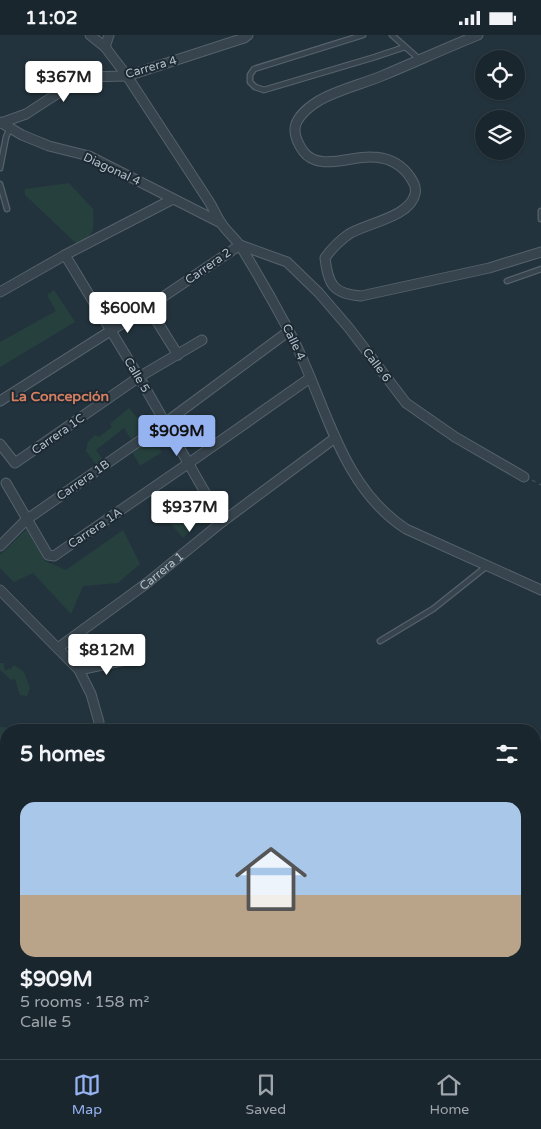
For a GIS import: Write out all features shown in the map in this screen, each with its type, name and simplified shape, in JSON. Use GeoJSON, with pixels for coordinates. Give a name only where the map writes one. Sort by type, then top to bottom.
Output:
{"type":"FeatureCollection","features":[{"type":"Feature","properties":{"kind":"street","name":"Calle 4"},"geometry":{"type":"LineString","coordinates":[[90,35],[105,47],[127,76],[210,203],[221,223],[240,245],[289,331],[351,470],[365,492],[392,520],[413,532],[541,590]]}},
{"type":"Feature","properties":{"kind":"street"},"geometry":{"type":"LineString","coordinates":[[105,47],[109,35]]}},
{"type":"Feature","properties":{"kind":"street","name":"Carrera 4"},"geometry":{"type":"LineString","coordinates":[[1,123],[26,114],[83,77],[127,76],[244,38],[248,35]]}},
{"type":"Feature","properties":{"kind":"street"},"geometry":{"type":"LineString","coordinates":[[478,35],[319,100],[299,116],[294,129],[298,145],[306,156],[319,161],[371,157],[388,160],[401,166],[414,182],[416,194],[409,207],[351,233],[335,244],[325,258],[327,274],[333,286],[346,295],[361,296],[489,268],[541,252]]}},
{"type":"Feature","properties":{"kind":"street","name":"Diagonal 4"},"geometry":{"type":"LineString","coordinates":[[1,123],[49,146],[89,156],[221,223]]}},
{"type":"Feature","properties":{"kind":"street"},"geometry":{"type":"LineString","coordinates":[[0,292],[65,255],[173,199]]}},
{"type":"Feature","properties":{"kind":"street","name":"Carrera 2"},"geometry":{"type":"LineString","coordinates":[[0,401],[148,307],[240,245]]}},
{"type":"Feature","properties":{"kind":"street","name":"Calle 6"},"geometry":{"type":"LineString","coordinates":[[240,245],[287,262],[319,293],[337,314],[406,403],[455,437],[524,477]]}},
{"type":"Feature","properties":{"kind":"street","name":"Calle 5"},"geometry":{"type":"LineString","coordinates":[[65,255],[139,377],[222,522]]}},
{"type":"Feature","properties":{"kind":"street"},"geometry":{"type":"LineString","coordinates":[[148,307],[178,355]]}},
{"type":"Feature","properties":{"kind":"street","name":"Carrera 1B"},"geometry":{"type":"LineString","coordinates":[[0,545],[26,520],[165,423],[289,331]]}},
{"type":"Feature","properties":{"kind":"street","name":"Carrera 1C"},"geometry":{"type":"LineString","coordinates":[[0,443],[15,463],[139,377],[202,341]]}},
{"type":"Feature","properties":{"kind":"street","name":"Carrera 1A"},"geometry":{"type":"LineString","coordinates":[[26,520],[48,555],[51,556],[62,551],[310,378]]}},
{"type":"Feature","properties":{"kind":"street","name":"Carrera 1"},"geometry":{"type":"LineString","coordinates":[[58,648],[147,583],[222,522],[336,438]]}},
{"type":"Feature","properties":{"kind":"street"},"geometry":{"type":"LineString","coordinates":[[3,485],[26,520]]}},
{"type":"Feature","properties":{"kind":"street"},"geometry":{"type":"LineString","coordinates":[[0,590],[79,671],[92,694],[99,722]]}},
{"type":"Feature","properties":{"kind":"street"},"geometry":{"type":"LineString","coordinates":[[79,671],[130,659]]}},
{"type":"Feature","properties":{"kind":"lane"},"geometry":{"type":"LineString","coordinates":[[362,35],[254,69],[250,75],[250,82],[255,87],[264,90],[405,47]]}},
{"type":"Feature","properties":{"kind":"lane"},"geometry":{"type":"LineString","coordinates":[[392,35],[420,60]]}},
{"type":"Feature","properties":{"kind":"lane"},"geometry":{"type":"LineString","coordinates":[[0,168],[6,137],[10,128]]}},
{"type":"Feature","properties":{"kind":"lane"},"geometry":{"type":"LineString","coordinates":[[0,184],[7,209]]}},
{"type":"Feature","properties":{"kind":"lane"},"geometry":{"type":"LineString","coordinates":[[541,211],[541,219]]}},
{"type":"Feature","properties":{"kind":"lane"},"geometry":{"type":"LineString","coordinates":[[507,281],[541,269]]}},
{"type":"Feature","properties":{"kind":"lane"},"geometry":{"type":"LineString","coordinates":[[380,641],[433,609],[487,567]]}},
{"type":"Feature","properties":{"kind":"path"},"geometry":{"type":"LineString","coordinates":[[524,477],[541,485]]}},
{"type":"Feature","properties":{"kind":"green space"},"geometry":{"type":"Polygon","coordinates":[[[69,183],[93,209],[91,234],[77,244],[25,195],[25,189],[69,183]]]}},
{"type":"Feature","properties":{"kind":"green space"},"geometry":{"type":"Polygon","coordinates":[[[54,290],[75,322],[0,367],[0,342],[56,311],[47,295],[54,290]]]}},
{"type":"Feature","properties":{"kind":"green space"},"geometry":{"type":"Polygon","coordinates":[[[129,408],[141,422],[142,431],[131,439],[124,428],[96,450],[104,461],[97,466],[86,451],[88,442],[95,435],[99,437],[112,427],[110,424],[129,408]]]}},
{"type":"Feature","properties":{"kind":"green space"},"geometry":{"type":"Polygon","coordinates":[[[152,437],[162,452],[140,466],[131,450],[152,437]]]}},
{"type":"Feature","properties":{"kind":"green space"},"geometry":{"type":"Polygon","coordinates":[[[190,507],[201,519],[183,538],[170,523],[190,507]]]}},
{"type":"Feature","properties":{"kind":"green space"},"geometry":{"type":"Polygon","coordinates":[[[27,529],[45,561],[66,570],[123,530],[140,564],[118,583],[83,586],[71,614],[33,573],[14,582],[0,568],[0,555],[27,529]]]}},
{"type":"Feature","properties":{"kind":"green space"},"geometry":{"type":"Polygon","coordinates":[[[0,663],[4,663],[6,671],[9,668],[10,670],[14,665],[24,672],[30,688],[27,696],[20,695],[15,679],[11,680],[1,670],[0,672],[0,663]]]}},
{"type":"Feature","properties":{"kind":"district","name":"La Concepción"},"geometry":{"type":"Point","coordinates":[60,396]}}]}
